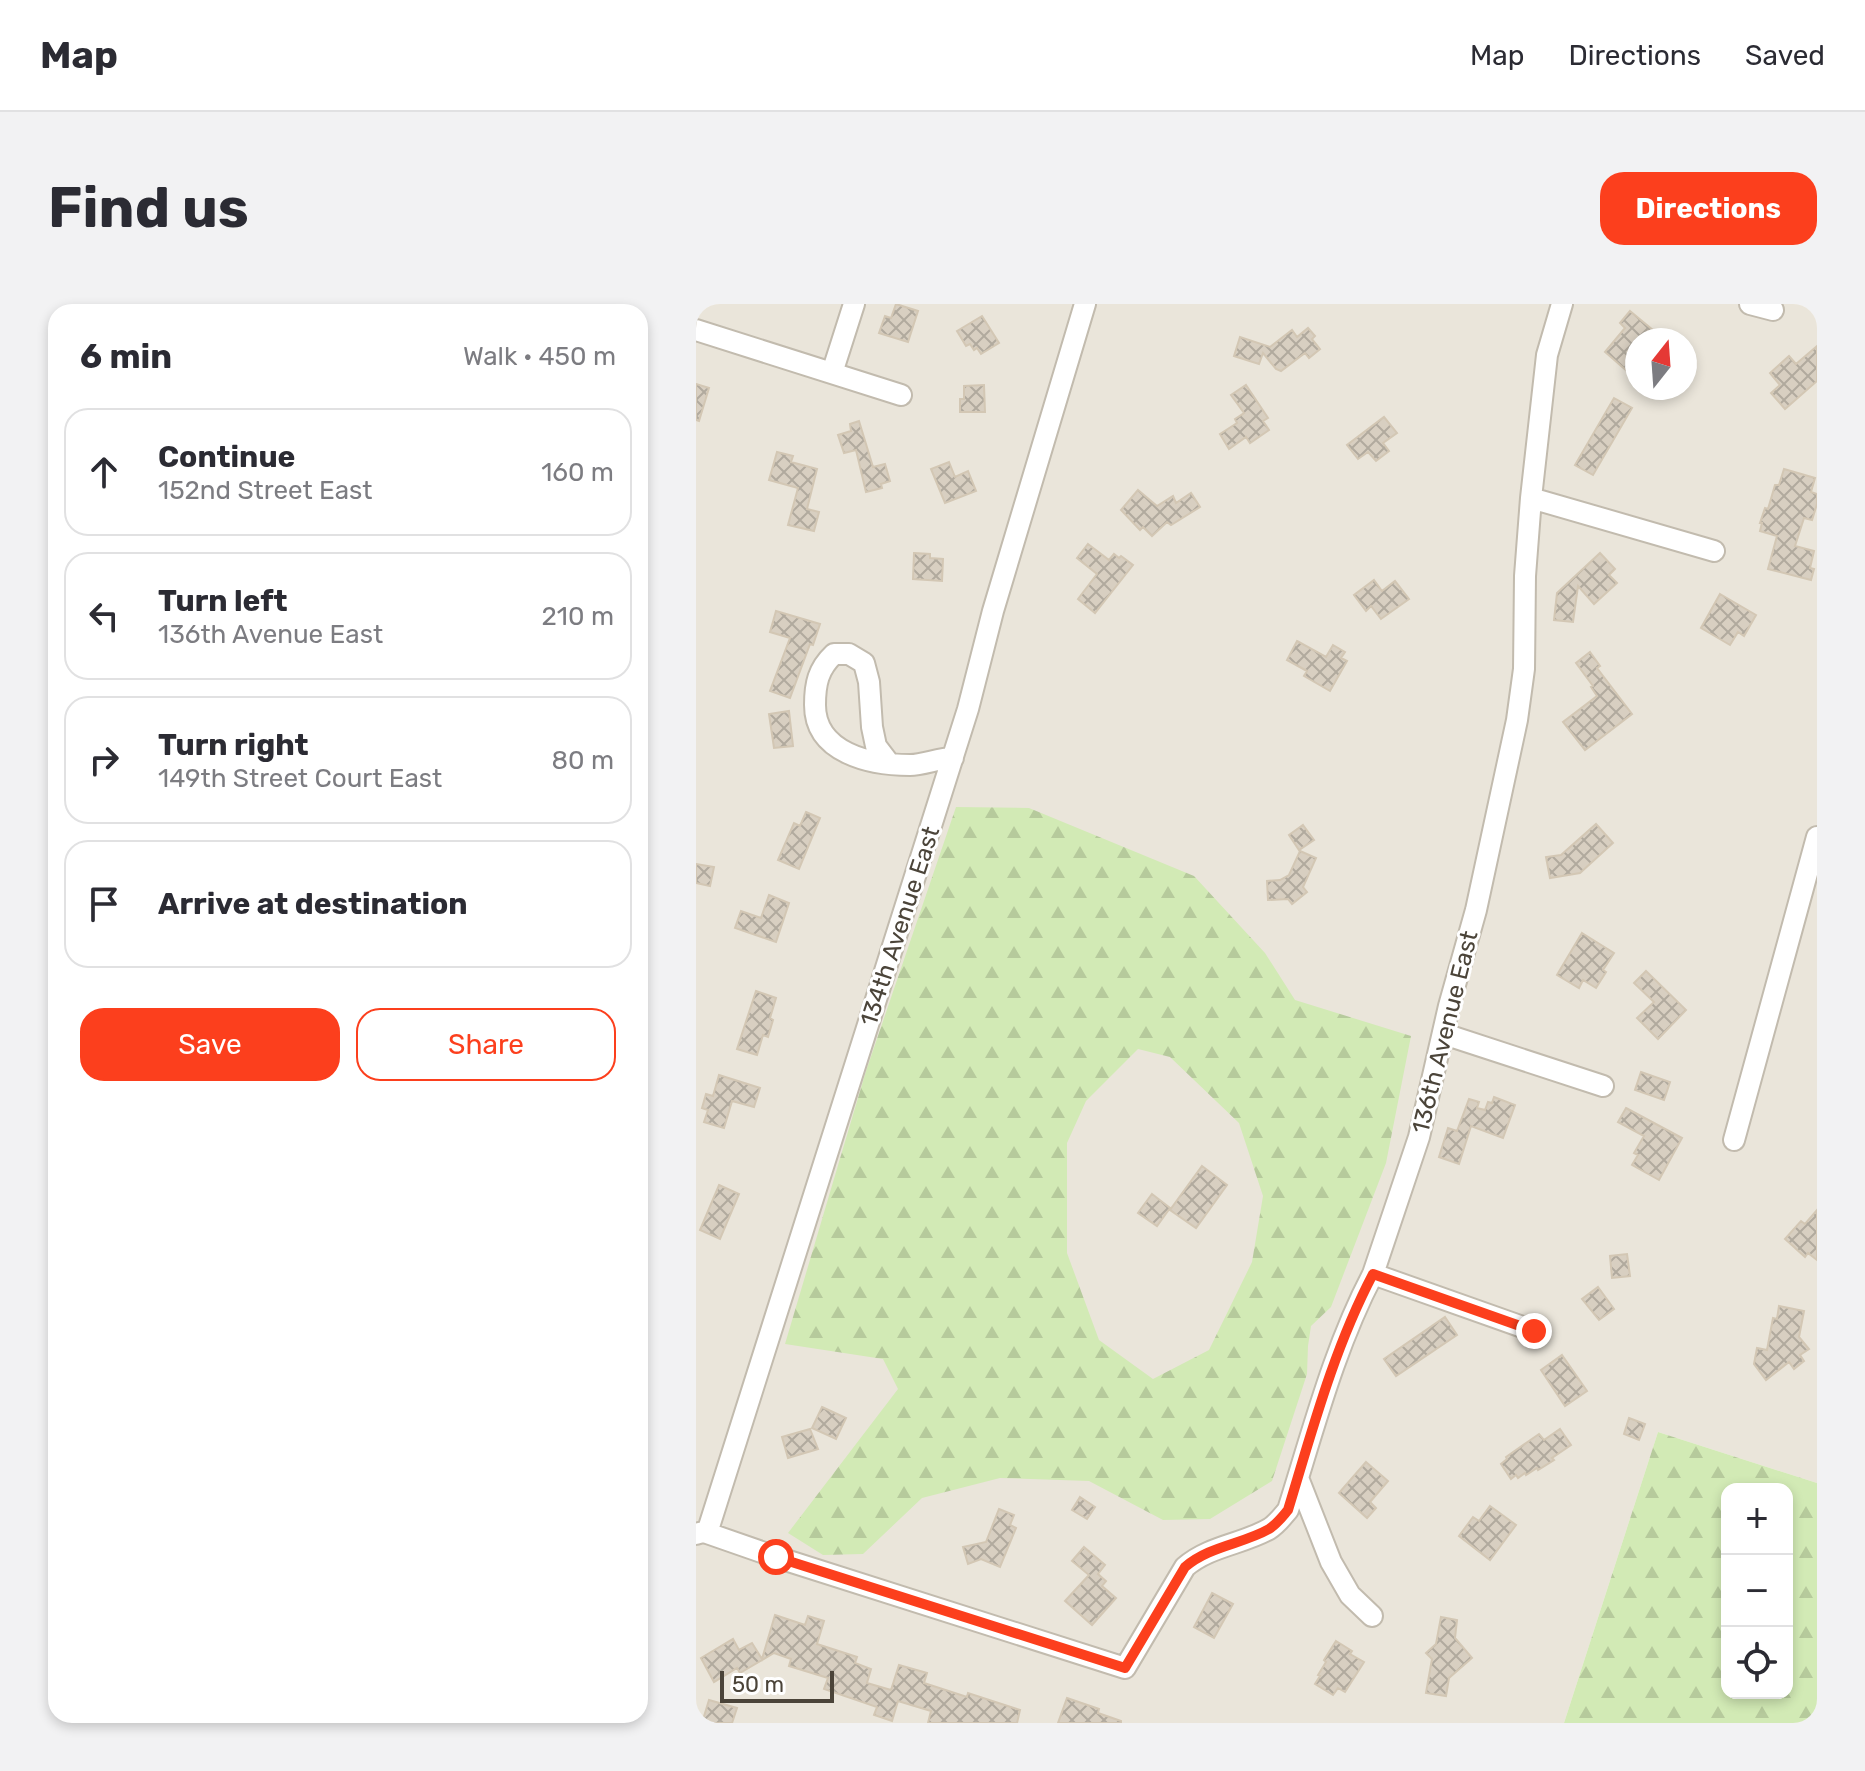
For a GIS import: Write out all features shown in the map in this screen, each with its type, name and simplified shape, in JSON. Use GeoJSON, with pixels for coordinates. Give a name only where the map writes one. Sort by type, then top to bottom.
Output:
{"type":"FeatureCollection","features":[{"type":"Feature","properties":{"kind":"street"},"geometry":{"type":"LineString","coordinates":[[832,373],[854,304]]}},
{"type":"Feature","properties":{"kind":"street","name":"134th Avenue East"},"geometry":{"type":"LineString","coordinates":[[702,1534],[953,758],[993,611],[1085,304]]}},
{"type":"Feature","properties":{"kind":"street","name":"136th Avenue East"},"geometry":{"type":"LineString","coordinates":[[702,1534],[1125,1668],[1185,1567],[1193,1560],[1268,1530],[1288,1510],[1342,1346],[1373,1274],[1419,1137],[1449,1006],[1476,910],[1517,720],[1524,669],[1525,576],[1531,498],[1547,355],[1562,304]]}},
{"type":"Feature","properties":{"kind":"street"},"geometry":{"type":"LineString","coordinates":[[1750,304],[1773,310]]}},
{"type":"Feature","properties":{"kind":"street"},"geometry":{"type":"LineString","coordinates":[[696,330],[901,395]]}},
{"type":"Feature","properties":{"kind":"street"},"geometry":{"type":"LineString","coordinates":[[1531,498],[1714,551]]}},
{"type":"Feature","properties":{"kind":"street"},"geometry":{"type":"LineString","coordinates":[[889,763],[876,746],[864,663],[849,654],[834,654],[823,664],[816,684],[815,709],[820,733],[839,750],[867,760],[889,763],[912,765],[953,758]]}},
{"type":"Feature","properties":{"kind":"street"},"geometry":{"type":"LineString","coordinates":[[1734,1140],[1817,837]]}},
{"type":"Feature","properties":{"kind":"street"},"geometry":{"type":"LineString","coordinates":[[1444,1034],[1603,1086]]}},
{"type":"Feature","properties":{"kind":"street"},"geometry":{"type":"LineString","coordinates":[[1373,1274],[1534,1331]]}},
{"type":"Feature","properties":{"kind":"street"},"geometry":{"type":"LineString","coordinates":[[1298,1478],[1331,1562],[1350,1595],[1372,1616]]}},
{"type":"Feature","properties":{"kind":"shaded area"},"geometry":{"type":"Polygon","coordinates":[[[696,304],[1817,304],[1817,1483],[1658,1432],[1564,1723],[696,1723],[696,304]]]}},
{"type":"Feature","properties":{"kind":"green space"},"geometry":{"type":"Polygon","coordinates":[[[956,807],[1029,808],[1194,876],[1265,953],[1295,1000],[1411,1036],[1386,1163],[1331,1307],[1311,1326],[1307,1374],[1272,1481],[1210,1519],[1163,1520],[1089,1481],[1000,1478],[922,1498],[863,1554],[823,1555],[788,1533],[898,1389],[883,1359],[785,1344],[866,1071],[956,807]],[[1138,1049],[1086,1101],[1067,1143],[1067,1253],[1099,1340],[1153,1379],[1209,1350],[1252,1262],[1263,1196],[1239,1123],[1170,1057],[1138,1049]]]}},
{"type":"Feature","properties":{"kind":"green space"},"geometry":{"type":"Polygon","coordinates":[[[1658,1432],[1817,1483],[1817,1723],[1564,1723],[1658,1432]]]}},
{"type":"Feature","properties":{"kind":"building"},"geometry":{"type":"Polygon","coordinates":[[[896,304],[918,311],[908,342],[879,333],[885,316],[891,318],[896,304]]]}},
{"type":"Feature","properties":{"kind":"building"},"geometry":{"type":"Polygon","coordinates":[[[1630,311],[1651,328],[1625,328],[1620,323],[1630,311]]]}},
{"type":"Feature","properties":{"kind":"building"},"geometry":{"type":"Polygon","coordinates":[[[982,316],[999,343],[981,354],[970,344],[966,346],[957,331],[982,316]]]}},
{"type":"Feature","properties":{"kind":"building"},"geometry":{"type":"Polygon","coordinates":[[[1308,328],[1320,349],[1309,358],[1305,353],[1281,371],[1263,353],[1259,364],[1234,356],[1240,337],[1270,347],[1292,330],[1297,337],[1308,328]]]}},
{"type":"Feature","properties":{"kind":"building"},"geometry":{"type":"Polygon","coordinates":[[[1625,328],[1625,369],[1605,352],[1625,328]]]}},
{"type":"Feature","properties":{"kind":"building"},"geometry":{"type":"Polygon","coordinates":[[[1817,346],[1817,381],[1785,409],[1771,393],[1780,385],[1770,373],[1789,356],[1796,364],[1817,346]]]}},
{"type":"Feature","properties":{"kind":"building"},"geometry":{"type":"Polygon","coordinates":[[[696,384],[709,388],[699,421],[696,420],[696,384]]]}},
{"type":"Feature","properties":{"kind":"building"},"geometry":{"type":"Polygon","coordinates":[[[984,385],[985,412],[960,412],[964,386],[984,385]]]}},
{"type":"Feature","properties":{"kind":"building"},"geometry":{"type":"Polygon","coordinates":[[[1246,385],[1268,418],[1263,421],[1269,430],[1250,443],[1246,437],[1229,449],[1220,434],[1237,423],[1235,419],[1244,413],[1231,395],[1246,385]]]}},
{"type":"Feature","properties":{"kind":"building"},"geometry":{"type":"Polygon","coordinates":[[[1614,398],[1632,408],[1593,475],[1575,465],[1614,398]]]}},
{"type":"Feature","properties":{"kind":"building"},"geometry":{"type":"Polygon","coordinates":[[[1384,417],[1397,433],[1383,443],[1389,451],[1376,461],[1368,452],[1358,459],[1347,445],[1384,417]]]}},
{"type":"Feature","properties":{"kind":"building"},"geometry":{"type":"Polygon","coordinates":[[[859,421],[873,467],[885,464],[890,481],[881,484],[882,488],[866,492],[856,450],[844,453],[838,435],[851,431],[850,424],[859,421]]]}},
{"type":"Feature","properties":{"kind":"building"},"geometry":{"type":"Polygon","coordinates":[[[777,452],[793,456],[791,462],[817,469],[807,509],[819,512],[814,531],[788,525],[798,488],[769,480],[777,452]]]}},
{"type":"Feature","properties":{"kind":"building"},"geometry":{"type":"Polygon","coordinates":[[[949,462],[955,477],[968,471],[976,491],[945,503],[931,469],[949,462]]]}},
{"type":"Feature","properties":{"kind":"building"},"geometry":{"type":"Polygon","coordinates":[[[1784,469],[1815,478],[1811,492],[1817,494],[1817,504],[1812,520],[1804,518],[1795,546],[1814,551],[1811,580],[1768,569],[1777,536],[1760,531],[1760,523],[1784,469]]]}},
{"type":"Feature","properties":{"kind":"building"},"geometry":{"type":"Polygon","coordinates":[[[1138,490],[1157,506],[1173,496],[1176,503],[1191,493],[1200,507],[1171,525],[1167,522],[1152,536],[1143,527],[1140,530],[1121,510],[1138,490]]]}},
{"type":"Feature","properties":{"kind":"building"},"geometry":{"type":"Polygon","coordinates":[[[1088,544],[1109,560],[1114,554],[1133,565],[1095,613],[1078,599],[1097,574],[1077,558],[1088,544]]]}},
{"type":"Feature","properties":{"kind":"building"},"geometry":{"type":"Polygon","coordinates":[[[914,553],[943,559],[942,581],[913,579],[914,553]]]}},
{"type":"Feature","properties":{"kind":"building"},"geometry":{"type":"Polygon","coordinates":[[[1600,553],[1615,569],[1609,575],[1617,583],[1594,604],[1578,586],[1573,622],[1554,620],[1557,593],[1600,553]]]}},
{"type":"Feature","properties":{"kind":"building"},"geometry":{"type":"Polygon","coordinates":[[[1374,580],[1382,591],[1395,581],[1409,599],[1381,619],[1371,606],[1366,611],[1354,595],[1374,580]]]}},
{"type":"Feature","properties":{"kind":"building"},"geometry":{"type":"Polygon","coordinates":[[[1720,594],[1756,615],[1744,636],[1738,632],[1730,645],[1701,628],[1720,594]]]}},
{"type":"Feature","properties":{"kind":"building"},"geometry":{"type":"Polygon","coordinates":[[[776,611],[820,624],[790,698],[770,691],[790,638],[770,632],[776,611]]]}},
{"type":"Feature","properties":{"kind":"building"},"geometry":{"type":"Polygon","coordinates":[[[1297,641],[1326,657],[1333,645],[1345,652],[1341,658],[1347,661],[1330,691],[1304,676],[1307,671],[1287,660],[1297,641]]]}},
{"type":"Feature","properties":{"kind":"building"},"geometry":{"type":"Polygon","coordinates":[[[1590,652],[1600,666],[1597,668],[1632,714],[1585,750],[1563,722],[1597,696],[1576,663],[1590,652]]]}},
{"type":"Feature","properties":{"kind":"building"},"geometry":{"type":"Polygon","coordinates":[[[789,711],[793,746],[774,748],[769,714],[789,711]]]}},
{"type":"Feature","properties":{"kind":"building"},"geometry":{"type":"Polygon","coordinates":[[[806,812],[820,818],[799,869],[778,860],[794,823],[800,826],[806,812]]]}},
{"type":"Feature","properties":{"kind":"building"},"geometry":{"type":"Polygon","coordinates":[[[1596,824],[1613,843],[1580,873],[1550,878],[1546,857],[1561,855],[1596,824]]]}},
{"type":"Feature","properties":{"kind":"building"},"geometry":{"type":"Polygon","coordinates":[[[1303,825],[1314,840],[1299,850],[1289,835],[1303,825]]]}},
{"type":"Feature","properties":{"kind":"building"},"geometry":{"type":"Polygon","coordinates":[[[1300,851],[1316,858],[1303,887],[1307,892],[1292,904],[1288,899],[1268,900],[1267,881],[1280,880],[1289,875],[1300,851]]]}},
{"type":"Feature","properties":{"kind":"building"},"geometry":{"type":"Polygon","coordinates":[[[696,864],[714,867],[710,886],[696,883],[696,864]]]}},
{"type":"Feature","properties":{"kind":"building"},"geometry":{"type":"Polygon","coordinates":[[[769,895],[789,903],[776,942],[735,928],[741,911],[761,918],[769,895]]]}},
{"type":"Feature","properties":{"kind":"building"},"geometry":{"type":"Polygon","coordinates":[[[1582,933],[1614,953],[1596,988],[1583,980],[1579,988],[1557,975],[1582,933]]]}},
{"type":"Feature","properties":{"kind":"building"},"geometry":{"type":"Polygon","coordinates":[[[1646,971],[1686,1010],[1658,1039],[1637,1018],[1654,1002],[1634,983],[1646,971]]]}},
{"type":"Feature","properties":{"kind":"building"},"geometry":{"type":"Polygon","coordinates":[[[756,991],[776,998],[768,1037],[763,1035],[757,1055],[737,1049],[756,991]]]}},
{"type":"Feature","properties":{"kind":"building"},"geometry":{"type":"Polygon","coordinates":[[[1641,1072],[1670,1082],[1664,1100],[1635,1090],[1641,1072]]]}},
{"type":"Feature","properties":{"kind":"building"},"geometry":{"type":"Polygon","coordinates":[[[719,1075],[760,1088],[754,1107],[732,1101],[724,1128],[704,1122],[708,1110],[702,1108],[706,1094],[713,1096],[719,1075]]]}},
{"type":"Feature","properties":{"kind":"building"},"geometry":{"type":"Polygon","coordinates":[[[1494,1097],[1515,1105],[1503,1138],[1471,1126],[1459,1164],[1439,1157],[1448,1128],[1457,1131],[1469,1099],[1479,1102],[1477,1108],[1485,1110],[1494,1097]]]}},
{"type":"Feature","properties":{"kind":"building"},"geometry":{"type":"Polygon","coordinates":[[[1626,1108],[1682,1138],[1659,1180],[1632,1165],[1638,1155],[1634,1153],[1644,1136],[1618,1122],[1626,1108]]]}},
{"type":"Feature","properties":{"kind":"building"},"geometry":{"type":"Polygon","coordinates":[[[1202,1166],[1227,1185],[1196,1228],[1170,1210],[1202,1166]]]}},
{"type":"Feature","properties":{"kind":"building"},"geometry":{"type":"Polygon","coordinates":[[[719,1185],[739,1194],[720,1239],[700,1230],[719,1185]]]}},
{"type":"Feature","properties":{"kind":"building"},"geometry":{"type":"Polygon","coordinates":[[[1152,1194],[1170,1208],[1157,1226],[1138,1213],[1152,1194]]]}},
{"type":"Feature","properties":{"kind":"building"},"geometry":{"type":"Polygon","coordinates":[[[1817,1210],[1817,1260],[1808,1253],[1805,1257],[1785,1239],[1801,1221],[1805,1224],[1817,1210]]]}},
{"type":"Feature","properties":{"kind":"building"},"geometry":{"type":"Polygon","coordinates":[[[1627,1254],[1630,1276],[1612,1278],[1610,1256],[1627,1254]]]}},
{"type":"Feature","properties":{"kind":"building"},"geometry":{"type":"Polygon","coordinates":[[[1598,1287],[1614,1309],[1599,1320],[1582,1299],[1598,1287]]]}},
{"type":"Feature","properties":{"kind":"building"},"geometry":{"type":"Polygon","coordinates":[[[1779,1306],[1804,1311],[1799,1337],[1809,1349],[1800,1355],[1804,1361],[1794,1369],[1789,1362],[1766,1380],[1754,1364],[1757,1348],[1767,1350],[1773,1318],[1777,1319],[1779,1306]]]}},
{"type":"Feature","properties":{"kind":"building"},"geometry":{"type":"Polygon","coordinates":[[[1445,1317],[1457,1335],[1396,1376],[1384,1359],[1445,1317]]]}},
{"type":"Feature","properties":{"kind":"building"},"geometry":{"type":"Polygon","coordinates":[[[1562,1355],[1587,1391],[1565,1406],[1541,1370],[1562,1355]]]}},
{"type":"Feature","properties":{"kind":"building"},"geometry":{"type":"Polygon","coordinates":[[[822,1407],[846,1418],[836,1439],[812,1428],[822,1407]]]}},
{"type":"Feature","properties":{"kind":"building"},"geometry":{"type":"Polygon","coordinates":[[[1629,1418],[1645,1424],[1639,1440],[1624,1434],[1629,1418]]]}},
{"type":"Feature","properties":{"kind":"building"},"geometry":{"type":"Polygon","coordinates":[[[810,1429],[818,1449],[788,1458],[782,1437],[810,1429]]]}},
{"type":"Feature","properties":{"kind":"building"},"geometry":{"type":"Polygon","coordinates":[[[1560,1429],[1571,1445],[1538,1470],[1511,1479],[1501,1464],[1506,1457],[1539,1434],[1544,1440],[1560,1429]]]}},
{"type":"Feature","properties":{"kind":"building"},"geometry":{"type":"Polygon","coordinates":[[[1366,1462],[1388,1481],[1370,1502],[1376,1508],[1367,1518],[1339,1493],[1366,1462]]]}},
{"type":"Feature","properties":{"kind":"building"},"geometry":{"type":"Polygon","coordinates":[[[1080,1497],[1095,1507],[1087,1519],[1072,1510],[1080,1497]]]}},
{"type":"Feature","properties":{"kind":"building"},"geometry":{"type":"Polygon","coordinates":[[[1490,1506],[1516,1525],[1490,1560],[1459,1536],[1473,1517],[1479,1521],[1490,1506]]]}},
{"type":"Feature","properties":{"kind":"building"},"geometry":{"type":"Polygon","coordinates":[[[999,1509],[1014,1515],[1010,1525],[1016,1528],[1000,1567],[981,1559],[968,1564],[963,1547],[986,1542],[999,1509]]]}},
{"type":"Feature","properties":{"kind":"building"},"geometry":{"type":"Polygon","coordinates":[[[1084,1547],[1105,1565],[1098,1574],[1106,1581],[1102,1586],[1116,1598],[1092,1625],[1065,1601],[1089,1575],[1072,1561],[1084,1547]]]}},
{"type":"Feature","properties":{"kind":"building"},"geometry":{"type":"Polygon","coordinates":[[[1212,1593],[1233,1604],[1214,1638],[1194,1627],[1212,1593]]]}},
{"type":"Feature","properties":{"kind":"building"},"geometry":{"type":"Polygon","coordinates":[[[775,1615],[805,1625],[808,1616],[824,1621],[817,1644],[857,1657],[855,1663],[871,1669],[867,1683],[891,1690],[899,1665],[927,1673],[924,1683],[1020,1710],[1017,1723],[928,1723],[931,1711],[898,1701],[892,1721],[874,1715],[877,1707],[824,1689],[828,1678],[789,1666],[791,1659],[774,1653],[740,1673],[737,1668],[714,1682],[701,1658],[733,1639],[739,1650],[752,1643],[762,1659],[775,1615]]]}},
{"type":"Feature","properties":{"kind":"building"},"geometry":{"type":"Polygon","coordinates":[[[1441,1617],[1457,1620],[1455,1638],[1472,1658],[1449,1678],[1446,1696],[1426,1693],[1432,1659],[1426,1653],[1436,1644],[1441,1617]]]}},
{"type":"Feature","properties":{"kind":"building"},"geometry":{"type":"Polygon","coordinates":[[[1336,1641],[1364,1662],[1345,1692],[1338,1688],[1333,1695],[1315,1684],[1326,1662],[1324,1660],[1336,1641]]]}},
{"type":"Feature","properties":{"kind":"building"},"geometry":{"type":"Polygon","coordinates":[[[1067,1698],[1099,1709],[1098,1713],[1121,1723],[1058,1723],[1067,1698]]]}},
{"type":"Feature","properties":{"kind":"building"},"geometry":{"type":"Polygon","coordinates":[[[709,1700],[737,1708],[732,1723],[702,1723],[709,1700]]]}},
{"type":"Feature","properties":{"kind":"route"},"geometry":{"type":"LineString","coordinates":[[776,1557],[1125,1668],[1185,1567],[1217,1549],[1268,1530],[1288,1510],[1342,1346],[1373,1274],[1534,1331]]}}]}
